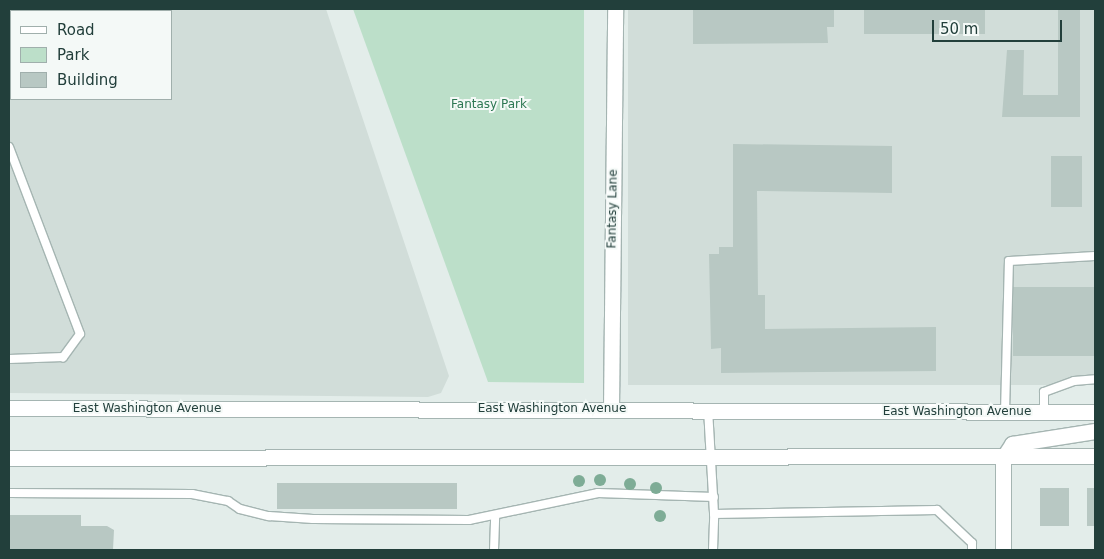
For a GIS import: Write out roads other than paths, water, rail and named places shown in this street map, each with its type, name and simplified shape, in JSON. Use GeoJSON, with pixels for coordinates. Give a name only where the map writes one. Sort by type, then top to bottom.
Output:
{"type":"FeatureCollection","features":[{"type":"Feature","properties":{"kind":"main road","name":"Fantasy Lane"},"geometry":{"type":"LineString","coordinates":[[611,408],[615,9]]}},
{"type":"Feature","properties":{"kind":"main road","name":"East Washington Avenue"},"geometry":{"type":"LineString","coordinates":[[9,408],[611,408],[1095,412]]}},
{"type":"Feature","properties":{"kind":"main road"},"geometry":{"type":"LineString","coordinates":[[1003,550],[1003,458],[1012,444],[1095,430]]}},
{"type":"Feature","properties":{"kind":"main road"},"geometry":{"type":"LineString","coordinates":[[9,458],[1003,458],[1095,456]]}},
{"type":"Feature","properties":{"kind":"lane"},"geometry":{"type":"LineString","coordinates":[[9,146],[80,334],[63,357],[9,359]]}},
{"type":"Feature","properties":{"kind":"lane"},"geometry":{"type":"LineString","coordinates":[[1004,412],[1008,261],[1095,256]]}},
{"type":"Feature","properties":{"kind":"lane"},"geometry":{"type":"LineString","coordinates":[[1044,412],[1044,392],[1074,380],[1095,380]]}},
{"type":"Feature","properties":{"kind":"lane"},"geometry":{"type":"LineString","coordinates":[[708,409],[714,458],[713,550]]}},
{"type":"Feature","properties":{"kind":"lane"},"geometry":{"type":"LineString","coordinates":[[9,493],[192,494],[228,500],[240,510],[269,516],[313,519],[495,516],[598,493],[714,497]]}},
{"type":"Feature","properties":{"kind":"lane"},"geometry":{"type":"LineString","coordinates":[[714,514],[937,510],[972,544],[972,550]]}},
{"type":"Feature","properties":{"kind":"lane"},"geometry":{"type":"LineString","coordinates":[[494,550],[495,516]]}},
{"type":"Feature","properties":{"kind":"park label","name":"Fantasy Park"},"geometry":{"type":"Point","coordinates":[489,105]}}]}
